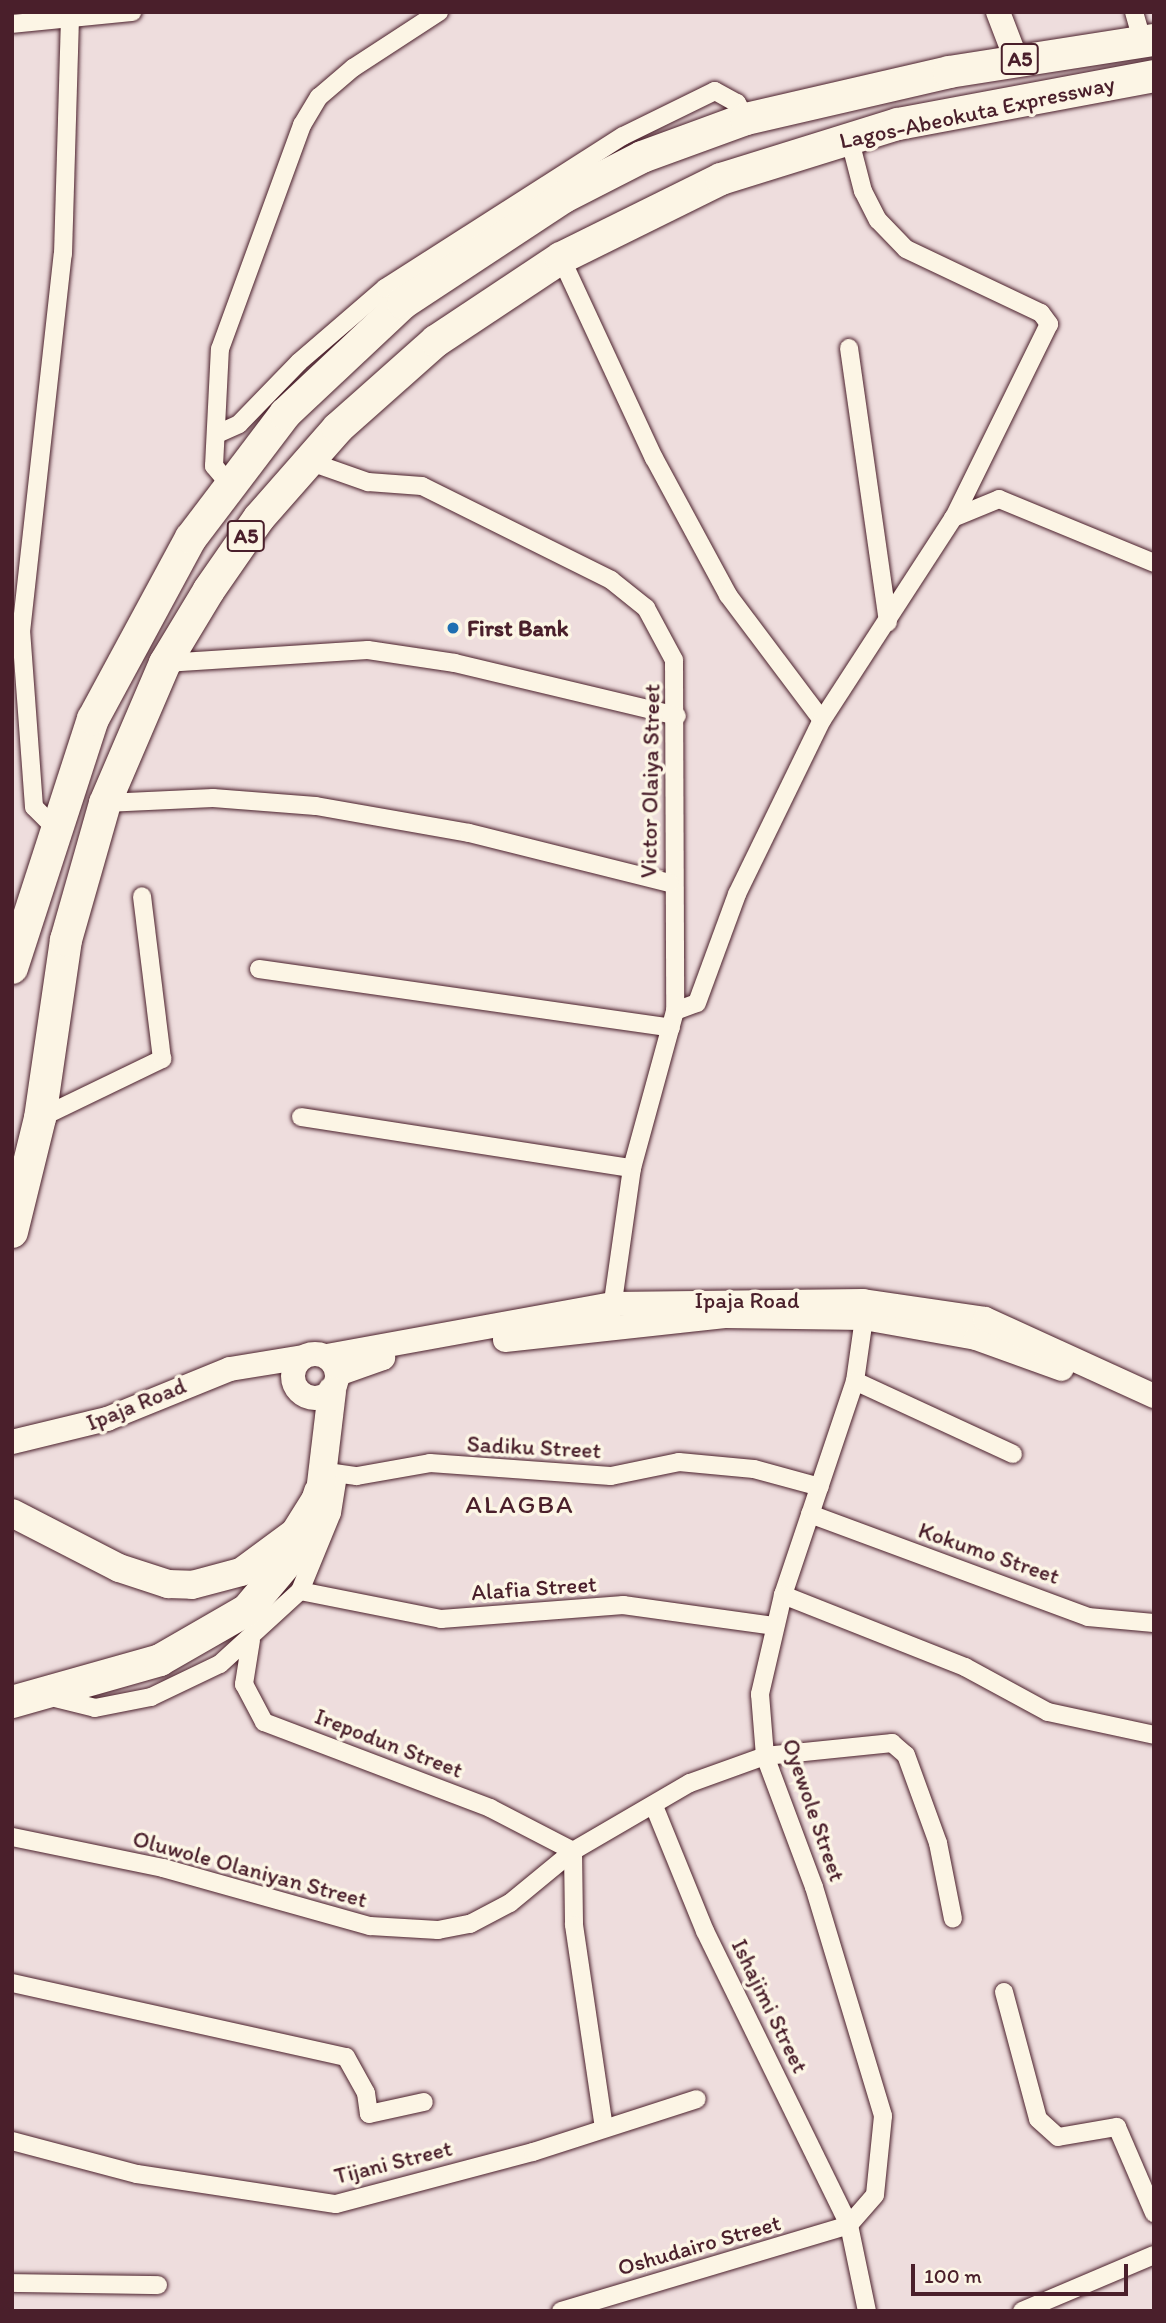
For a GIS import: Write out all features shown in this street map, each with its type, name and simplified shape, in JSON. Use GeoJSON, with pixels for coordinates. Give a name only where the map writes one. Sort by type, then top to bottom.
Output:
{"type":"FeatureCollection","features":[{"type":"Feature","properties":{"kind":"highway","name":"Lagos-Abeokuta Expressway"},"geometry":{"type":"LineString","coordinates":[[12,968],[54,827],[93,719],[191,538],[230,485],[343,356],[482,247],[642,157],[746,119],[836,94],[1016,59],[1148,41]]}},
{"type":"Feature","properties":{"kind":"highway","name":"Lagos-Abeokuta Expressway"},"geometry":{"type":"LineString","coordinates":[[12,1231],[40,1118],[66,940],[105,803],[165,663],[252,528],[308,461],[372,393],[436,341],[561,258],[747,168],[898,124],[1154,76]]}},
{"type":"Feature","properties":{"kind":"highway"},"geometry":{"type":"LineString","coordinates":[[12,1702],[45,1695],[160,1660],[247,1610],[304,1542],[328,1479]]}},
{"type":"Feature","properties":{"kind":"main road"},"geometry":{"type":"LineString","coordinates":[[998,12],[1016,59]]}},
{"type":"Feature","properties":{"kind":"main road","name":"Ipaja Road"},"geometry":{"type":"LineString","coordinates":[[17,1435],[107,1419],[243,1366],[325,1370],[402,1352],[611,1316],[759,1298],[905,1305],[985,1320],[1154,1396]]}},
{"type":"Feature","properties":{"kind":"main road","name":"Ipaja Road"},"geometry":{"type":"LineString","coordinates":[[611,1316],[864,1318],[976,1338],[1154,1410]]}},
{"type":"Feature","properties":{"kind":"main road"},"geometry":{"type":"LineString","coordinates":[[12,1499],[140,1562],[174,1569],[229,1560],[272,1535],[309,1477],[313,1410],[299,1388],[243,1366]]}},
{"type":"Feature","properties":{"kind":"main road"},"geometry":{"type":"LineString","coordinates":[[299,1388],[325,1370]]}},
{"type":"Feature","properties":{"kind":"main road"},"geometry":{"type":"LineString","coordinates":[[299,1388],[325,1370]]}},
{"type":"Feature","properties":{"kind":"main road"},"geometry":{"type":"LineString","coordinates":[[12,1513],[119,1568],[192,1585],[265,1560],[295,1532],[328,1479],[325,1370]]}},
{"type":"Feature","properties":{"kind":"street"},"geometry":{"type":"LineString","coordinates":[[12,24],[132,12]]}},
{"type":"Feature","properties":{"kind":"street"},"geometry":{"type":"LineString","coordinates":[[230,485],[214,466],[220,349],[302,125],[319,97],[353,68],[439,12]]}},
{"type":"Feature","properties":{"kind":"street"},"geometry":{"type":"LineString","coordinates":[[1133,12],[1148,41]]}},
{"type":"Feature","properties":{"kind":"street"},"geometry":{"type":"LineString","coordinates":[[54,827],[34,807],[21,632],[63,254],[71,16]]}},
{"type":"Feature","properties":{"kind":"street"},"geometry":{"type":"LineString","coordinates":[[217,434],[239,424],[299,362],[385,288],[623,136],[715,91],[737,103],[746,119]]}},
{"type":"Feature","properties":{"kind":"street"},"geometry":{"type":"LineString","coordinates":[[259,969],[673,1020],[697,1003],[737,894],[822,720],[953,518],[1049,324],[1041,313],[906,249],[878,220],[863,191],[852,136]]}},
{"type":"Feature","properties":{"kind":"street"},"geometry":{"type":"LineString","coordinates":[[561,258],[654,458],[728,595],[822,720]]}},
{"type":"Feature","properties":{"kind":"street"},"geometry":{"type":"LineString","coordinates":[[849,348],[888,622]]}},
{"type":"Feature","properties":{"kind":"street","name":"Victor Olaiya Street"},"geometry":{"type":"LineString","coordinates":[[308,461],[368,482],[422,486],[611,580],[646,608],[665,639],[679,679],[670,883],[678,915],[673,1020],[632,1168],[611,1316]]}},
{"type":"Feature","properties":{"kind":"street"},"geometry":{"type":"LineString","coordinates":[[953,518],[999,499],[1154,563]]}},
{"type":"Feature","properties":{"kind":"street"},"geometry":{"type":"LineString","coordinates":[[165,663],[368,650],[455,663],[677,716]]}},
{"type":"Feature","properties":{"kind":"street"},"geometry":{"type":"LineString","coordinates":[[105,803],[213,798],[316,806],[469,833],[670,883]]}},
{"type":"Feature","properties":{"kind":"street"},"geometry":{"type":"LineString","coordinates":[[40,1118],[162,1059],[142,896]]}},
{"type":"Feature","properties":{"kind":"street"},"geometry":{"type":"LineString","coordinates":[[301,1117],[632,1168]]}},
{"type":"Feature","properties":{"kind":"street","name":"Oyewole Street"},"geometry":{"type":"LineString","coordinates":[[849,2225],[875,2195],[883,2116],[814,1887],[765,1756],[761,1694],[783,1595],[855,1381],[864,1318]]}},
{"type":"Feature","properties":{"kind":"street"},"geometry":{"type":"LineString","coordinates":[[855,1381],[1013,1454]]}},
{"type":"Feature","properties":{"kind":"street","name":"Sadiku Street"},"geometry":{"type":"LineString","coordinates":[[328,1479],[430,1463],[611,1476],[679,1462],[754,1469],[820,1488]]}},
{"type":"Feature","properties":{"kind":"street"},"geometry":{"type":"LineString","coordinates":[[45,1695],[94,1708],[150,1697],[220,1664],[251,1640],[300,1591],[332,1513],[328,1479]]}},
{"type":"Feature","properties":{"kind":"street","name":"Kokumo Street"},"geometry":{"type":"LineString","coordinates":[[810,1514],[1088,1617],[1154,1623]]}},
{"type":"Feature","properties":{"kind":"street","name":"Alafia Street"},"geometry":{"type":"LineString","coordinates":[[300,1591],[441,1619],[623,1605],[774,1626]]}},
{"type":"Feature","properties":{"kind":"street"},"geometry":{"type":"LineString","coordinates":[[783,1595],[965,1667],[1048,1712],[1154,1735]]}},
{"type":"Feature","properties":{"kind":"street","name":"Irepodun Street"},"geometry":{"type":"LineString","coordinates":[[251,1640],[244,1684],[264,1722],[490,1808],[573,1851]]}},
{"type":"Feature","properties":{"kind":"street","name":"Oluwole Olaniyan Street"},"geometry":{"type":"LineString","coordinates":[[12,1837],[163,1868],[370,1926],[438,1930],[470,1924],[510,1903],[573,1851],[690,1783],[765,1756],[900,1747],[938,1843],[953,1919]]}},
{"type":"Feature","properties":{"kind":"street","name":"Ishajimi Street"},"geometry":{"type":"LineString","coordinates":[[654,1806],[705,1931],[849,2225]]}},
{"type":"Feature","properties":{"kind":"street"},"geometry":{"type":"LineString","coordinates":[[573,1851],[574,1925],[604,2129]]}},
{"type":"Feature","properties":{"kind":"street"},"geometry":{"type":"LineString","coordinates":[[12,1983],[346,2057],[369,2113],[424,2102]]}},
{"type":"Feature","properties":{"kind":"street"},"geometry":{"type":"LineString","coordinates":[[1004,1992],[1038,2119],[1058,2137],[1117,2127],[1154,2213]]}},
{"type":"Feature","properties":{"kind":"street","name":"Tijani Street"},"geometry":{"type":"LineString","coordinates":[[12,2141],[137,2174],[336,2203],[604,2129],[697,2099]]}},
{"type":"Feature","properties":{"kind":"street"},"geometry":{"type":"LineString","coordinates":[[849,2225],[867,2311]]}},
{"type":"Feature","properties":{"kind":"street","name":"Oshudairo Street"},"geometry":{"type":"LineString","coordinates":[[561,2311],[849,2225]]}},
{"type":"Feature","properties":{"kind":"street"},"geometry":{"type":"LineString","coordinates":[[1022,2311],[1154,2255]]}},
{"type":"Feature","properties":{"kind":"street"},"geometry":{"type":"LineString","coordinates":[[12,2283],[158,2285]]}},
{"type":"Feature","properties":{"kind":"place","name":"First Bank"},"geometry":{"type":"Point","coordinates":[453,628]}},
{"type":"Feature","properties":{"kind":"district","name":"ALAGBA"},"geometry":{"type":"Point","coordinates":[520,1505]}}]}
